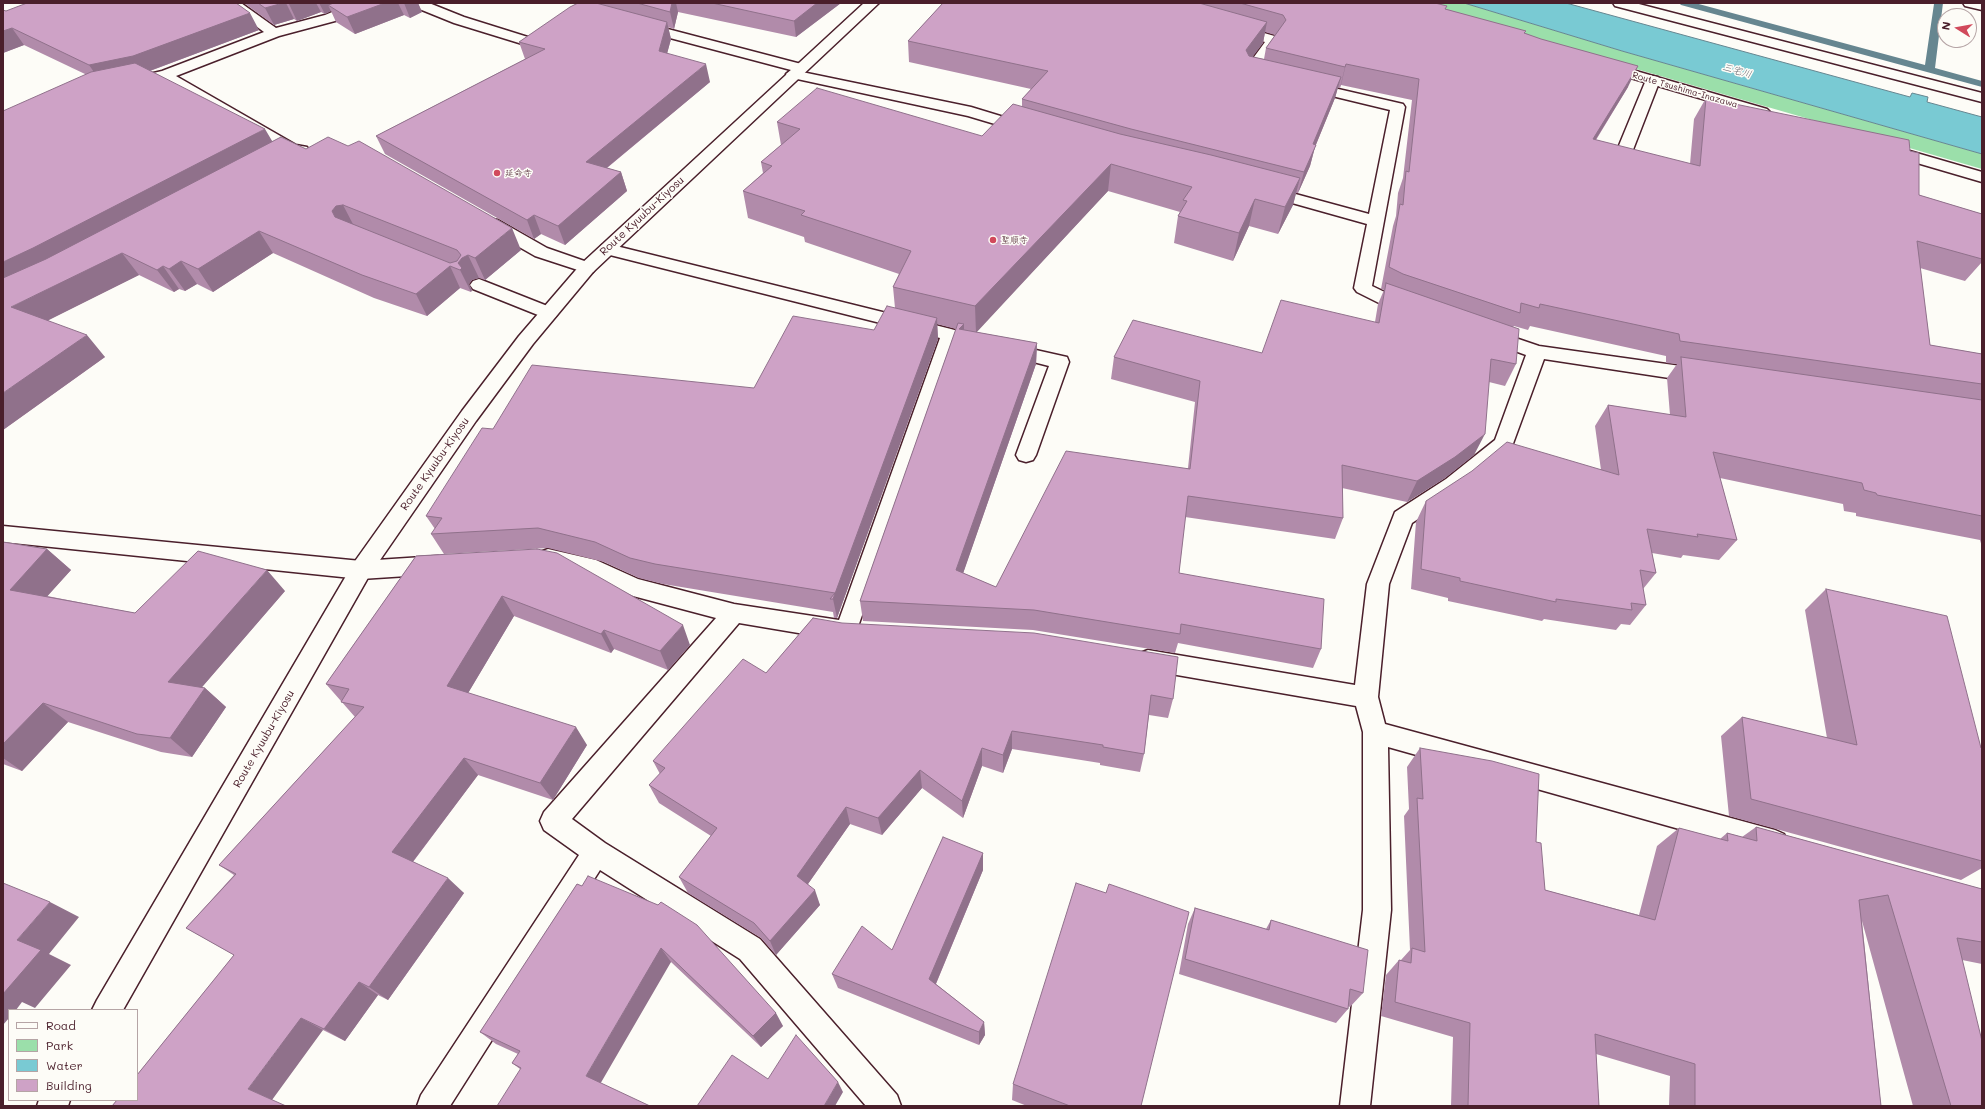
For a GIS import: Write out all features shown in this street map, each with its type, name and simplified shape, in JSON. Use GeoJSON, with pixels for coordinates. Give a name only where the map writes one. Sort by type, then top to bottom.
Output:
{"type":"FeatureCollection","features":[{"type":"Feature","properties":{"kind":"street"},"geometry":{"type":"LineString","coordinates":[[232,3],[274,33]]}},
{"type":"Feature","properties":{"kind":"street"},"geometry":{"type":"LineString","coordinates":[[143,79],[165,74],[274,33],[330,18],[366,3]]}},
{"type":"Feature","properties":{"kind":"street"},"geometry":{"type":"LineString","coordinates":[[417,3],[459,20],[532,43],[559,27]]}},
{"type":"Feature","properties":{"kind":"street","name":"Route Kyuubu-Kiyosu"},"geometry":{"type":"LineString","coordinates":[[108,1009],[361,570],[469,416],[526,340],[587,268],[796,71],[872,3]]}},
{"type":"Feature","properties":{"kind":"street"},"geometry":{"type":"LineString","coordinates":[[1620,3],[1982,98]]}},
{"type":"Feature","properties":{"kind":"street"},"geometry":{"type":"LineString","coordinates":[[1970,3],[1982,6]]}},
{"type":"Feature","properties":{"kind":"street"},"geometry":{"type":"LineString","coordinates":[[625,22],[796,71],[971,112],[1038,132]]}},
{"type":"Feature","properties":{"kind":"street"},"geometry":{"type":"LineString","coordinates":[[1220,24],[1273,40],[1250,72],[1281,79]]}},
{"type":"Feature","properties":{"kind":"street","name":"Route Tsushima-Inazawa"},"geometry":{"type":"LineString","coordinates":[[1592,63],[1775,116]]}},
{"type":"Feature","properties":{"kind":"street"},"geometry":{"type":"LineString","coordinates":[[165,74],[286,154],[316,150]]}},
{"type":"Feature","properties":{"kind":"street"},"geometry":{"type":"LineString","coordinates":[[1620,160],[1653,80]]}},
{"type":"Feature","properties":{"kind":"street"},"geometry":{"type":"LineString","coordinates":[[1297,83],[1398,107],[1363,288],[1389,301],[1426,314]]}},
{"type":"Feature","properties":{"kind":"street"},"geometry":{"type":"LineString","coordinates":[[1875,146],[1982,177]]}},
{"type":"Feature","properties":{"kind":"street"},"geometry":{"type":"LineString","coordinates":[[1256,188],[1376,221]]}},
{"type":"Feature","properties":{"kind":"street"},"geometry":{"type":"LineString","coordinates":[[481,218],[541,252],[587,268]]}},
{"type":"Feature","properties":{"kind":"street"},"geometry":{"type":"LineString","coordinates":[[608,249],[959,337],[846,631]]}},
{"type":"Feature","properties":{"kind":"street"},"geometry":{"type":"LineString","coordinates":[[479,285],[549,313]]}},
{"type":"Feature","properties":{"kind":"street"},"geometry":{"type":"LineString","coordinates":[[1478,332],[1537,352],[1716,378]]}},
{"type":"Feature","properties":{"kind":"street"},"geometry":{"type":"LineString","coordinates":[[990,345],[1060,362],[1026,455]]}},
{"type":"Feature","properties":{"kind":"street"},"geometry":{"type":"LineString","coordinates":[[1355,1106],[1377,910],[1375,732],[1366,697],[1378,584],[1403,518],[1454,485],[1504,444],[1537,352]]}},
{"type":"Feature","properties":{"kind":"street"},"geometry":{"type":"LineString","coordinates":[[3,534],[361,570],[462,564]]}},
{"type":"Feature","properties":{"kind":"street"},"geometry":{"type":"LineString","coordinates":[[525,560],[548,558],[596,569],[633,587],[734,612],[846,631],[870,632]]}},
{"type":"Feature","properties":{"kind":"street"},"geometry":{"type":"LineString","coordinates":[[734,612],[553,821],[596,852],[750,949],[886,1106]]}},
{"type":"Feature","properties":{"kind":"street"},"geometry":{"type":"LineString","coordinates":[[1126,656],[1366,697]]}},
{"type":"Feature","properties":{"kind":"street"},"geometry":{"type":"LineString","coordinates":[[1375,732],[1798,849]]}},
{"type":"Feature","properties":{"kind":"street"},"geometry":{"type":"LineString","coordinates":[[432,1106],[596,852]]}},
{"type":"Feature","properties":{"kind":"green space"},"geometry":{"type":"Polygon","coordinates":[[[1408,3],[1464,3],[1622,51],[1982,154],[1982,169],[1408,3]]]}},
{"type":"Feature","properties":{"kind":"water","name":"三宅川"},"geometry":{"type":"Polygon","coordinates":[[[1464,3],[1566,3],[1910,97],[1912,93],[1928,97],[1927,102],[1982,117],[1982,154],[1622,51],[1464,3]]]}},
{"type":"Feature","properties":{"kind":"building"},"geometry":{"type":"Polygon","coordinates":[[[27,3],[236,3],[250,13],[133,56],[89,65],[12,28],[3,31],[3,10],[6,11],[27,3]]]}},
{"type":"Feature","properties":{"kind":"building"},"geometry":{"type":"Polygon","coordinates":[[[258,3],[283,3],[265,8],[258,3]]]}},
{"type":"Feature","properties":{"kind":"building"},"geometry":{"type":"Polygon","coordinates":[[[334,3],[385,3],[347,17],[328,5],[334,3]]]}},
{"type":"Feature","properties":{"kind":"building"},"geometry":{"type":"Polygon","coordinates":[[[578,3],[596,3],[667,22],[659,51],[706,64],[586,162],[621,172],[558,226],[534,215],[527,220],[376,136],[545,49],[519,42],[578,3]]]}},
{"type":"Feature","properties":{"kind":"building"},"geometry":{"type":"Polygon","coordinates":[[[637,3],[672,3],[670,12],[637,3]]]}},
{"type":"Feature","properties":{"kind":"building"},"geometry":{"type":"Polygon","coordinates":[[[712,3],[817,3],[794,21],[712,3]]]}},
{"type":"Feature","properties":{"kind":"building"},"geometry":{"type":"Polygon","coordinates":[[[943,3],[1199,3],[1267,22],[1246,50],[1249,56],[1341,77],[1313,144],[1316,145],[1304,172],[1131,129],[1022,99],[1048,71],[908,41],[943,3]]]}},
{"type":"Feature","properties":{"kind":"building"},"geometry":{"type":"Polygon","coordinates":[[[1240,3],[1435,3],[1447,6],[1445,9],[1526,31],[1524,33],[1541,39],[1638,66],[1593,139],[1700,166],[1706,98],[1909,140],[1910,151],[1919,153],[1919,195],[1982,214],[1982,259],[1917,241],[1930,345],[1982,354],[1982,384],[1680,341],[1679,334],[1540,304],[1539,308],[1521,303],[1520,313],[1403,274],[1389,267],[1400,204],[1403,205],[1406,171],[1409,172],[1419,79],[1346,64],[1345,67],[1266,48],[1286,20],[1283,15],[1240,3]]]}},
{"type":"Feature","properties":{"kind":"building"},"geometry":{"type":"Polygon","coordinates":[[[135,63],[265,129],[3,262],[3,111],[91,72],[135,63]]]}},
{"type":"Feature","properties":{"kind":"building"},"geometry":{"type":"Polygon","coordinates":[[[817,88],[982,136],[1013,104],[1120,134],[1211,155],[1300,178],[1285,207],[1255,199],[1239,233],[1178,216],[1187,201],[1183,200],[1192,187],[1111,164],[975,306],[893,287],[911,251],[801,215],[805,211],[743,191],[772,166],[761,162],[800,129],[777,122],[817,88]]]}},
{"type":"Feature","properties":{"kind":"building"},"geometry":{"type":"Polygon","coordinates":[[[281,137],[306,149],[328,137],[348,146],[359,141],[512,228],[475,258],[468,255],[462,258],[458,263],[462,268],[460,270],[450,266],[416,294],[362,275],[259,231],[198,269],[181,261],[169,269],[163,266],[157,270],[122,253],[11,307],[87,335],[3,393],[3,278],[46,259],[281,137]],[[343,205],[336,206],[332,211],[335,217],[450,263],[457,261],[461,255],[457,250],[343,205]]]}},
{"type":"Feature","properties":{"kind":"building"},"geometry":{"type":"Polygon","coordinates":[[[1386,283],[1519,329],[1516,364],[1491,359],[1485,434],[1455,457],[1417,481],[1342,465],[1343,518],[1188,496],[1179,573],[1324,599],[1321,649],[1181,624],[1180,634],[1034,610],[860,601],[958,323],[964,324],[959,329],[1037,343],[956,570],[996,587],[1066,451],[1190,469],[1200,381],[1114,357],[1133,320],[1262,353],[1281,300],[1379,323],[1386,283]]]}},
{"type":"Feature","properties":{"kind":"building"},"geometry":{"type":"Polygon","coordinates":[[[887,306],[937,318],[833,599],[830,599],[835,593],[655,564],[630,558],[595,542],[538,528],[431,534],[442,518],[426,516],[482,428],[493,429],[532,365],[754,388],[793,316],[874,330],[887,306]]]}},
{"type":"Feature","properties":{"kind":"building"},"geometry":{"type":"Polygon","coordinates":[[[1681,357],[1982,400],[1982,516],[1877,495],[1876,493],[1864,490],[1862,483],[1713,452],[1737,540],[1697,534],[1698,537],[1647,529],[1656,573],[1640,570],[1646,605],[1631,603],[1632,610],[1556,599],[1556,602],[1460,581],[1460,578],[1421,569],[1426,501],[1472,471],[1507,442],[1619,475],[1608,405],[1686,417],[1681,357]]]}},
{"type":"Feature","properties":{"kind":"building"},"geometry":{"type":"Polygon","coordinates":[[[3,542],[47,549],[10,590],[135,613],[198,551],[267,570],[168,682],[205,688],[170,738],[137,734],[43,703],[3,744],[3,542]]]}},
{"type":"Feature","properties":{"kind":"building"},"geometry":{"type":"Polygon","coordinates":[[[537,549],[557,553],[683,625],[660,651],[604,630],[601,634],[502,596],[447,686],[576,727],[540,783],[464,758],[392,852],[448,878],[369,987],[359,982],[324,1029],[301,1018],[248,1089],[286,1106],[112,1106],[116,1101],[138,1101],[138,1074],[234,955],[186,928],[236,874],[219,865],[364,707],[341,702],[349,689],[326,684],[416,556],[537,549]]]}},
{"type":"Feature","properties":{"kind":"building"},"geometry":{"type":"Polygon","coordinates":[[[1826,589],[1947,616],[1982,748],[1982,861],[1751,799],[1742,717],[1857,745],[1826,589]]]}},
{"type":"Feature","properties":{"kind":"building"},"geometry":{"type":"Polygon","coordinates":[[[813,618],[842,623],[1034,633],[1178,657],[1173,699],[1151,695],[1144,754],[1103,747],[1103,745],[1012,731],[1003,755],[982,748],[962,801],[920,770],[878,818],[846,807],[797,876],[815,890],[770,941],[754,923],[679,877],[717,828],[649,785],[665,768],[653,761],[743,659],[766,673],[813,618]]]}},
{"type":"Feature","properties":{"kind":"building"},"geometry":{"type":"Polygon","coordinates":[[[1420,748],[1492,761],[1539,774],[1536,842],[1541,843],[1545,890],[1655,920],[1679,828],[1728,841],[1727,833],[1757,841],[1756,827],[1982,889],[1982,942],[1957,938],[1982,1041],[1982,1106],[1951,1106],[1888,895],[1859,900],[1881,1106],[1695,1106],[1695,1064],[1595,1034],[1599,1106],[1468,1106],[1470,1023],[1395,1002],[1399,960],[1411,963],[1412,948],[1425,952],[1417,798],[1423,799],[1420,748]]]}},
{"type":"Feature","properties":{"kind":"building"},"geometry":{"type":"Polygon","coordinates":[[[943,837],[983,853],[929,979],[984,1022],[979,1032],[832,974],[862,926],[892,950],[943,837]]]}},
{"type":"Feature","properties":{"kind":"building"},"geometry":{"type":"Polygon","coordinates":[[[588,876],[658,905],[661,902],[697,925],[776,1013],[753,1036],[661,948],[586,1076],[650,1106],[497,1106],[521,1068],[512,1063],[520,1051],[480,1032],[577,884],[582,886],[588,876]]]}},
{"type":"Feature","properties":{"kind":"building"},"geometry":{"type":"Polygon","coordinates":[[[3,883],[50,902],[17,940],[41,950],[3,994],[3,883]]]}},
{"type":"Feature","properties":{"kind":"building"},"geometry":{"type":"Polygon","coordinates":[[[1076,883],[1106,893],[1109,884],[1189,912],[1141,1106],[1070,1106],[1013,1084],[1076,883]]]}},
{"type":"Feature","properties":{"kind":"building"},"geometry":{"type":"Polygon","coordinates":[[[1195,908],[1269,930],[1271,920],[1368,950],[1363,993],[1350,989],[1348,1009],[1185,959],[1195,908]]]}},
{"type":"Feature","properties":{"kind":"building"},"geometry":{"type":"Polygon","coordinates":[[[796,1035],[838,1082],[824,1106],[697,1106],[732,1055],[768,1079],[796,1035]]]}},
{"type":"Feature","properties":{"kind":"waterway"},"geometry":{"type":"LineString","coordinates":[[1684,3],[1930,70]]}},
{"type":"Feature","properties":{"kind":"waterway"},"geometry":{"type":"LineString","coordinates":[[1930,70],[1939,4]]}},
{"type":"Feature","properties":{"kind":"waterway"},"geometry":{"type":"LineString","coordinates":[[1930,70],[1982,84]]}},
{"type":"Feature","properties":{"kind":"place","name":"延命寺"},"geometry":{"type":"Point","coordinates":[497,173]}},
{"type":"Feature","properties":{"kind":"place","name":"聖順寺"},"geometry":{"type":"Point","coordinates":[993,240]}}]}
